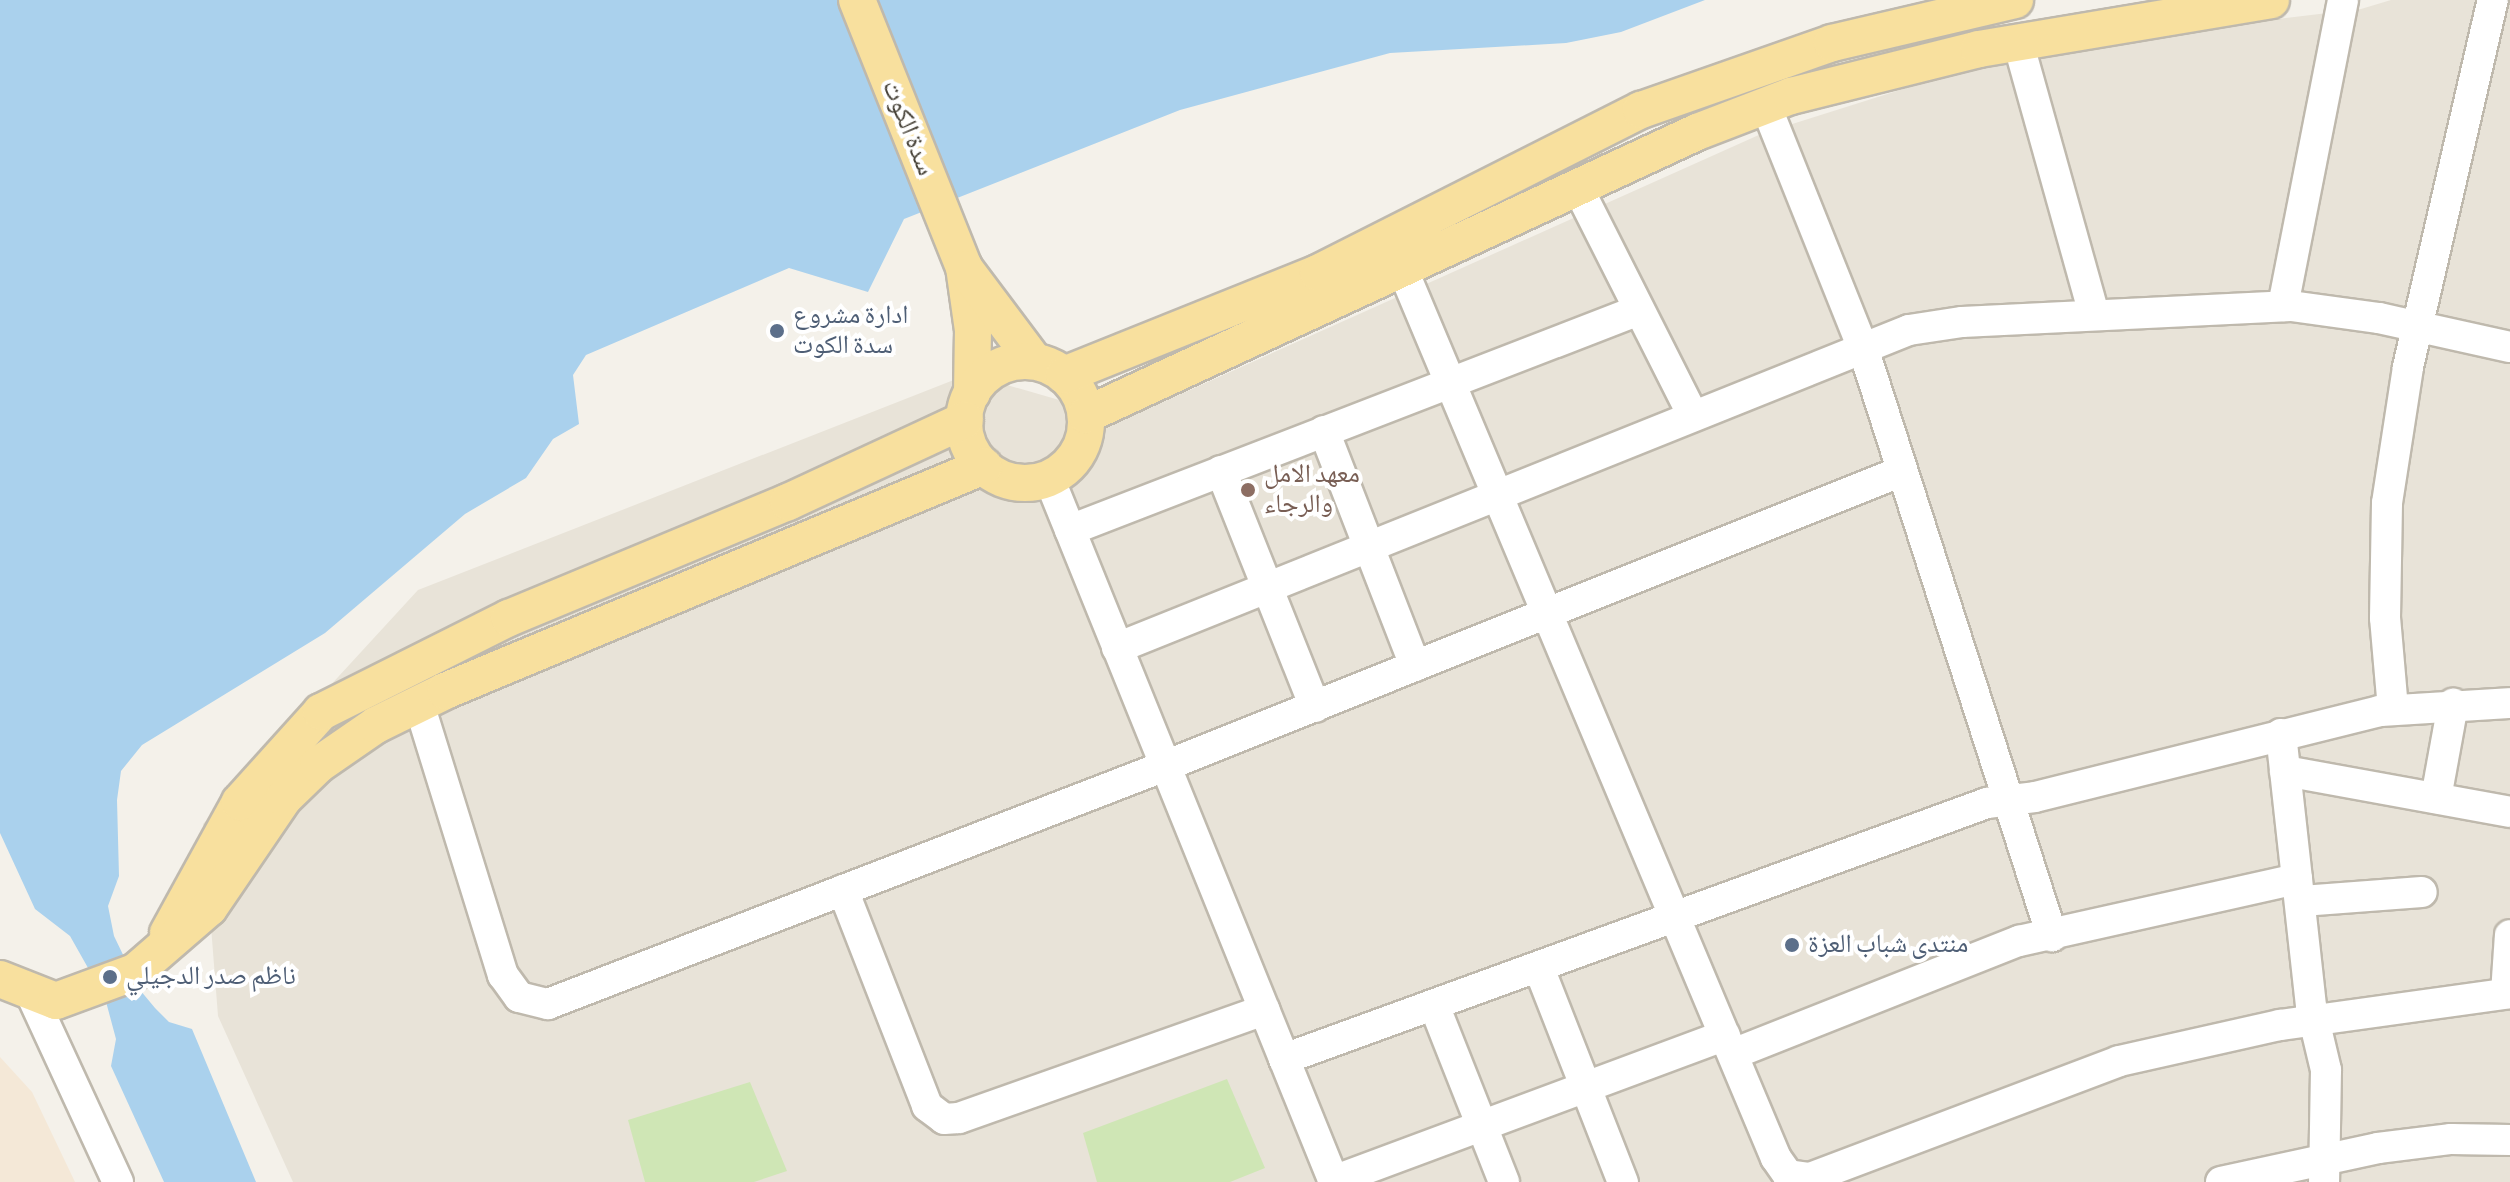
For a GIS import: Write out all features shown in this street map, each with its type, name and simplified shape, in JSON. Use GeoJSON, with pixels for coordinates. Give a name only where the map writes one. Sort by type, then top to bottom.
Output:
{"type":"FeatureCollection","features":[{"type":"Feature","properties":{"kind":"main road","name":"سدة الكوت"},"geometry":{"type":"LineString","coordinates":[[857,0],[962,262]]}},
{"type":"Feature","properties":{"kind":"main road"},"geometry":{"type":"LineString","coordinates":[[146,962],[240,802],[321,712],[509,618],[788,502],[968,406],[998,367],[1049,368],[1318,273],[1641,110],[1832,43],[2015,0]]}},
{"type":"Feature","properties":{"kind":"main road"},"geometry":{"type":"LineString","coordinates":[[1086,415],[1509,219],[1579,190],[1697,132],[1766,106],[1844,80],[2018,42],[2271,0]]}},
{"type":"Feature","properties":{"kind":"main road"},"geometry":{"type":"LineString","coordinates":[[1492,187],[1509,219]]}},
{"type":"Feature","properties":{"kind":"main road"},"geometry":{"type":"LineString","coordinates":[[962,262],[1049,368],[1075,386],[1086,415],[1078,453],[1049,478],[1014,482],[984,466],[973,453],[968,406],[973,330],[962,262]]}},
{"type":"Feature","properties":{"kind":"main road"},"geometry":{"type":"LineString","coordinates":[[0,979],[32,996],[56,1001],[77,997],[146,962],[209,908],[284,798],[318,765],[419,704],[984,466]]}},
{"type":"Feature","properties":{"kind":"street"},"geometry":{"type":"LineString","coordinates":[[2283,306],[2343,0]]}},
{"type":"Feature","properties":{"kind":"street"},"geometry":{"type":"LineString","coordinates":[[2393,709],[2385,618],[2387,503],[2417,327],[2493,0]]}},
{"type":"Feature","properties":{"kind":"street"},"geometry":{"type":"LineString","coordinates":[[2018,42],[2094,314]]}},
{"type":"Feature","properties":{"kind":"street"},"geometry":{"type":"LineString","coordinates":[[1766,106],[1863,348],[2052,936]]}},
{"type":"Feature","properties":{"kind":"street"},"geometry":{"type":"LineString","coordinates":[[1579,190],[1693,416]]}},
{"type":"Feature","properties":{"kind":"street"},"geometry":{"type":"LineString","coordinates":[[1402,268],[1776,1158],[1792,1180],[1810,1178],[2119,1061],[2315,1020],[2508,993],[2510,935]]}},
{"type":"Feature","properties":{"kind":"street"},"geometry":{"type":"LineString","coordinates":[[1117,648],[1863,348],[1932,325],[2283,306],[2417,327],[2510,347]]}},
{"type":"Feature","properties":{"kind":"street"},"geometry":{"type":"LineString","coordinates":[[1070,530],[1639,310]]}},
{"type":"Feature","properties":{"kind":"street"},"geometry":{"type":"LineString","coordinates":[[1324,431],[1415,666]]}},
{"type":"Feature","properties":{"kind":"street"},"geometry":{"type":"LineString","coordinates":[[1221,471],[1315,707]]}},
{"type":"Feature","properties":{"kind":"street"},"geometry":{"type":"LineString","coordinates":[[419,704],[503,975],[511,989],[529,1003],[548,1004],[1315,707],[1902,471]]}},
{"type":"Feature","properties":{"kind":"street"},"geometry":{"type":"LineString","coordinates":[[1049,478],[1334,1182],[1586,1087],[1729,1045],[2019,941],[2299,890],[2422,892]]}},
{"type":"Feature","properties":{"kind":"street"},"geometry":{"type":"LineString","coordinates":[[1284,1059],[1676,919],[1967,809],[2393,709],[2510,703]]}},
{"type":"Feature","properties":{"kind":"street"},"geometry":{"type":"LineString","coordinates":[[2436,798],[2453,704]]}},
{"type":"Feature","properties":{"kind":"street"},"geometry":{"type":"LineString","coordinates":[[2281,734],[2315,1020],[2326,1070],[2324,1170]]}},
{"type":"Feature","properties":{"kind":"street"},"geometry":{"type":"LineString","coordinates":[[2285,771],[2510,812]]}},
{"type":"Feature","properties":{"kind":"street"},"geometry":{"type":"LineString","coordinates":[[843,890],[927,1106],[944,1119],[959,1118],[1264,1010]]}},
{"type":"Feature","properties":{"kind":"street"},"geometry":{"type":"LineString","coordinates":[[1539,968],[1623,1182]]}},
{"type":"Feature","properties":{"kind":"street"},"geometry":{"type":"LineString","coordinates":[[32,996],[118,1182]]}},
{"type":"Feature","properties":{"kind":"street"},"geometry":{"type":"LineString","coordinates":[[1434,1005],[1504,1182]]}},
{"type":"Feature","properties":{"kind":"street"},"geometry":{"type":"LineString","coordinates":[[2221,1182],[2324,1170],[2451,1139],[2510,1140]]}},
{"type":"Feature","properties":{"kind":"shaded area"},"geometry":{"type":"Polygon","coordinates":[[[2391,0],[2510,0],[2510,1182],[293,1182],[218,1016],[203,824],[418,590],[969,374],[1125,419],[1761,134],[1938,78],[2168,32],[2361,9],[2391,0]]]}},
{"type":"Feature","properties":{"kind":"shaded area"},"geometry":{"type":"Polygon","coordinates":[[[0,1057],[32,1092],[75,1182],[0,1182],[0,1057]]]}},
{"type":"Feature","properties":{"kind":"green space"},"geometry":{"type":"Polygon","coordinates":[[[1227,1079],[1265,1168],[1230,1182],[1097,1182],[1083,1133],[1227,1079]]]}},
{"type":"Feature","properties":{"kind":"green space"},"geometry":{"type":"Polygon","coordinates":[[[750,1082],[787,1171],[754,1182],[645,1182],[628,1120],[750,1082]]]}},
{"type":"Feature","properties":{"kind":"water"},"geometry":{"type":"Polygon","coordinates":[[[0,0],[1705,0],[1621,32],[1566,43],[1390,53],[1180,110],[904,219],[868,292],[789,268],[586,355],[573,375],[579,424],[553,439],[526,478],[465,514],[325,633],[142,745],[121,771],[117,800],[119,876],[108,906],[114,936],[140,990],[155,1008],[169,1022],[192,1029],[256,1182],[164,1182],[111,1066],[116,1039],[105,998],[70,936],[35,909],[0,833],[0,0]]]}},
{"type":"Feature","properties":{"kind":"place","name":"ادارة مشروع سدة الكوت"},"geometry":{"type":"Point","coordinates":[777,331]}},
{"type":"Feature","properties":{"kind":"place","name":"معهد الامل والرجاء"},"geometry":{"type":"Point","coordinates":[1248,490]}},
{"type":"Feature","properties":{"kind":"place","name":"منتدى شباب العزة"},"geometry":{"type":"Point","coordinates":[1792,945]}},
{"type":"Feature","properties":{"kind":"place","name":"ناظم صدر الدجيلي"},"geometry":{"type":"Point","coordinates":[110,977]}}]}
